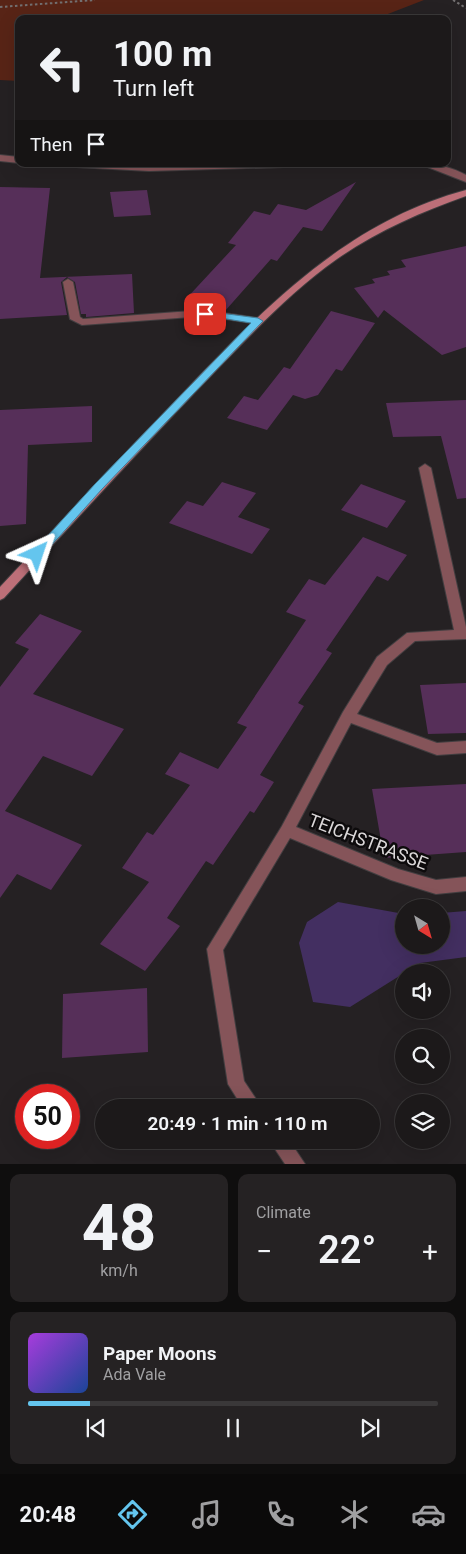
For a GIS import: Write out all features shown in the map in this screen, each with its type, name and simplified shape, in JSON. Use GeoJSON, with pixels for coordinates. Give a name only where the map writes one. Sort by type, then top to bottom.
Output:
{"type":"FeatureCollection","features":[{"type":"Feature","properties":{"kind":"main road"},"geometry":{"type":"LineString","coordinates":[[0,596],[98,486],[258,321],[316,270],[350,246],[381,228],[413,213],[466,193]]}},
{"type":"Feature","properties":{"kind":"street"},"geometry":{"type":"LineString","coordinates":[[0,158],[15,160]]}},
{"type":"Feature","properties":{"kind":"street"},"geometry":{"type":"LineString","coordinates":[[131,167],[183,167]]}},
{"type":"Feature","properties":{"kind":"street"},"geometry":{"type":"LineString","coordinates":[[437,167],[466,179]]}},
{"type":"Feature","properties":{"kind":"street"},"geometry":{"type":"LineString","coordinates":[[68,282],[75,319],[82,322],[205,314],[258,321]]}},
{"type":"Feature","properties":{"kind":"street","name":"TEICHSTRASSE"},"geometry":{"type":"LineString","coordinates":[[247,1099],[236,1084],[215,949],[286,830],[348,716],[382,661],[412,636],[463,634],[425,468]]}},
{"type":"Feature","properties":{"kind":"street"},"geometry":{"type":"LineString","coordinates":[[348,716],[437,748],[466,747]]}},
{"type":"Feature","properties":{"kind":"street","name":"TEICHSTRASSE"},"geometry":{"type":"LineString","coordinates":[[286,830],[396,875],[436,887],[466,884]]}},
{"type":"Feature","properties":{"kind":"street"},"geometry":{"type":"LineString","coordinates":[[285,1149],[296,1164]]}},
{"type":"Feature","properties":{"kind":"path"},"geometry":{"type":"LineString","coordinates":[[0,7],[95,0]]}},
{"type":"Feature","properties":{"kind":"path"},"geometry":{"type":"LineString","coordinates":[[453,0],[466,8]]}},
{"type":"Feature","properties":{"kind":"shaded area"},"geometry":{"type":"Polygon","coordinates":[[[0,0],[424,0],[385,15],[15,15],[15,81],[0,80],[0,0]]]}},
{"type":"Feature","properties":{"kind":"shaded area"},"geometry":{"type":"Polygon","coordinates":[[[338,902],[395,912],[395,954],[450,954],[450,912],[466,911],[466,957],[418,964],[395,964],[395,979],[350,1007],[313,1002],[299,943],[307,922],[338,902]]]}},
{"type":"Feature","properties":{"kind":"building"},"geometry":{"type":"Polygon","coordinates":[[[356,182],[322,231],[303,227],[277,261],[271,259],[225,311],[184,301],[236,245],[228,243],[254,211],[270,215],[278,204],[306,210],[356,182]]]}},
{"type":"Feature","properties":{"kind":"building"},"geometry":{"type":"Polygon","coordinates":[[[0,187],[50,188],[40,278],[132,274],[134,313],[86,317],[86,314],[81,314],[75,282],[67,277],[61,282],[67,315],[0,319],[0,187]]]}},
{"type":"Feature","properties":{"kind":"building"},"geometry":{"type":"Polygon","coordinates":[[[147,190],[151,215],[114,217],[110,192],[147,190]]]}},
{"type":"Feature","properties":{"kind":"building"},"geometry":{"type":"Polygon","coordinates":[[[466,246],[466,347],[442,355],[384,310],[378,318],[354,288],[375,283],[372,279],[390,275],[387,271],[406,267],[401,260],[466,246]]]}},
{"type":"Feature","properties":{"kind":"building"},"geometry":{"type":"Polygon","coordinates":[[[331,311],[375,323],[342,371],[336,369],[318,395],[305,399],[293,395],[267,430],[227,418],[244,396],[258,400],[284,367],[290,369],[331,311]]]}},
{"type":"Feature","properties":{"kind":"building"},"geometry":{"type":"Polygon","coordinates":[[[466,400],[466,498],[457,499],[441,436],[393,437],[386,403],[466,400]]]}},
{"type":"Feature","properties":{"kind":"building"},"geometry":{"type":"Polygon","coordinates":[[[92,406],[92,442],[28,445],[26,524],[0,526],[0,410],[92,406]]]}},
{"type":"Feature","properties":{"kind":"building"},"geometry":{"type":"Polygon","coordinates":[[[222,482],[256,493],[238,517],[270,529],[252,554],[169,523],[187,501],[203,506],[222,482]]]}},
{"type":"Feature","properties":{"kind":"building"},"geometry":{"type":"Polygon","coordinates":[[[361,484],[406,501],[387,528],[341,510],[361,484]]]}},
{"type":"Feature","properties":{"kind":"building"},"geometry":{"type":"Polygon","coordinates":[[[363,537],[407,555],[388,581],[377,576],[326,650],[332,653],[298,703],[304,706],[260,775],[274,782],[254,813],[250,811],[213,865],[206,861],[167,918],[180,926],[145,971],[100,944],[149,882],[122,868],[147,832],[153,835],[190,785],[165,774],[180,752],[218,769],[247,727],[237,723],[306,620],[286,612],[309,579],[325,585],[363,537]]]}},
{"type":"Feature","properties":{"kind":"building"},"geometry":{"type":"Polygon","coordinates":[[[40,614],[82,631],[33,694],[124,729],[92,776],[43,756],[5,811],[82,845],[51,890],[17,874],[0,898],[0,687],[29,649],[15,643],[40,614]]]}},
{"type":"Feature","properties":{"kind":"building"},"geometry":{"type":"Polygon","coordinates":[[[466,683],[466,733],[428,734],[420,685],[466,683]]]}},
{"type":"Feature","properties":{"kind":"building"},"geometry":{"type":"Polygon","coordinates":[[[466,784],[466,852],[384,858],[372,789],[466,784]]]}},
{"type":"Feature","properties":{"kind":"building"},"geometry":{"type":"Polygon","coordinates":[[[147,988],[148,1052],[62,1058],[63,994],[147,988]]]}},
{"type":"Feature","properties":{"kind":"route"},"geometry":{"type":"LineString","coordinates":[[37,554],[98,486],[200,383],[258,321],[205,314]]}}]}
